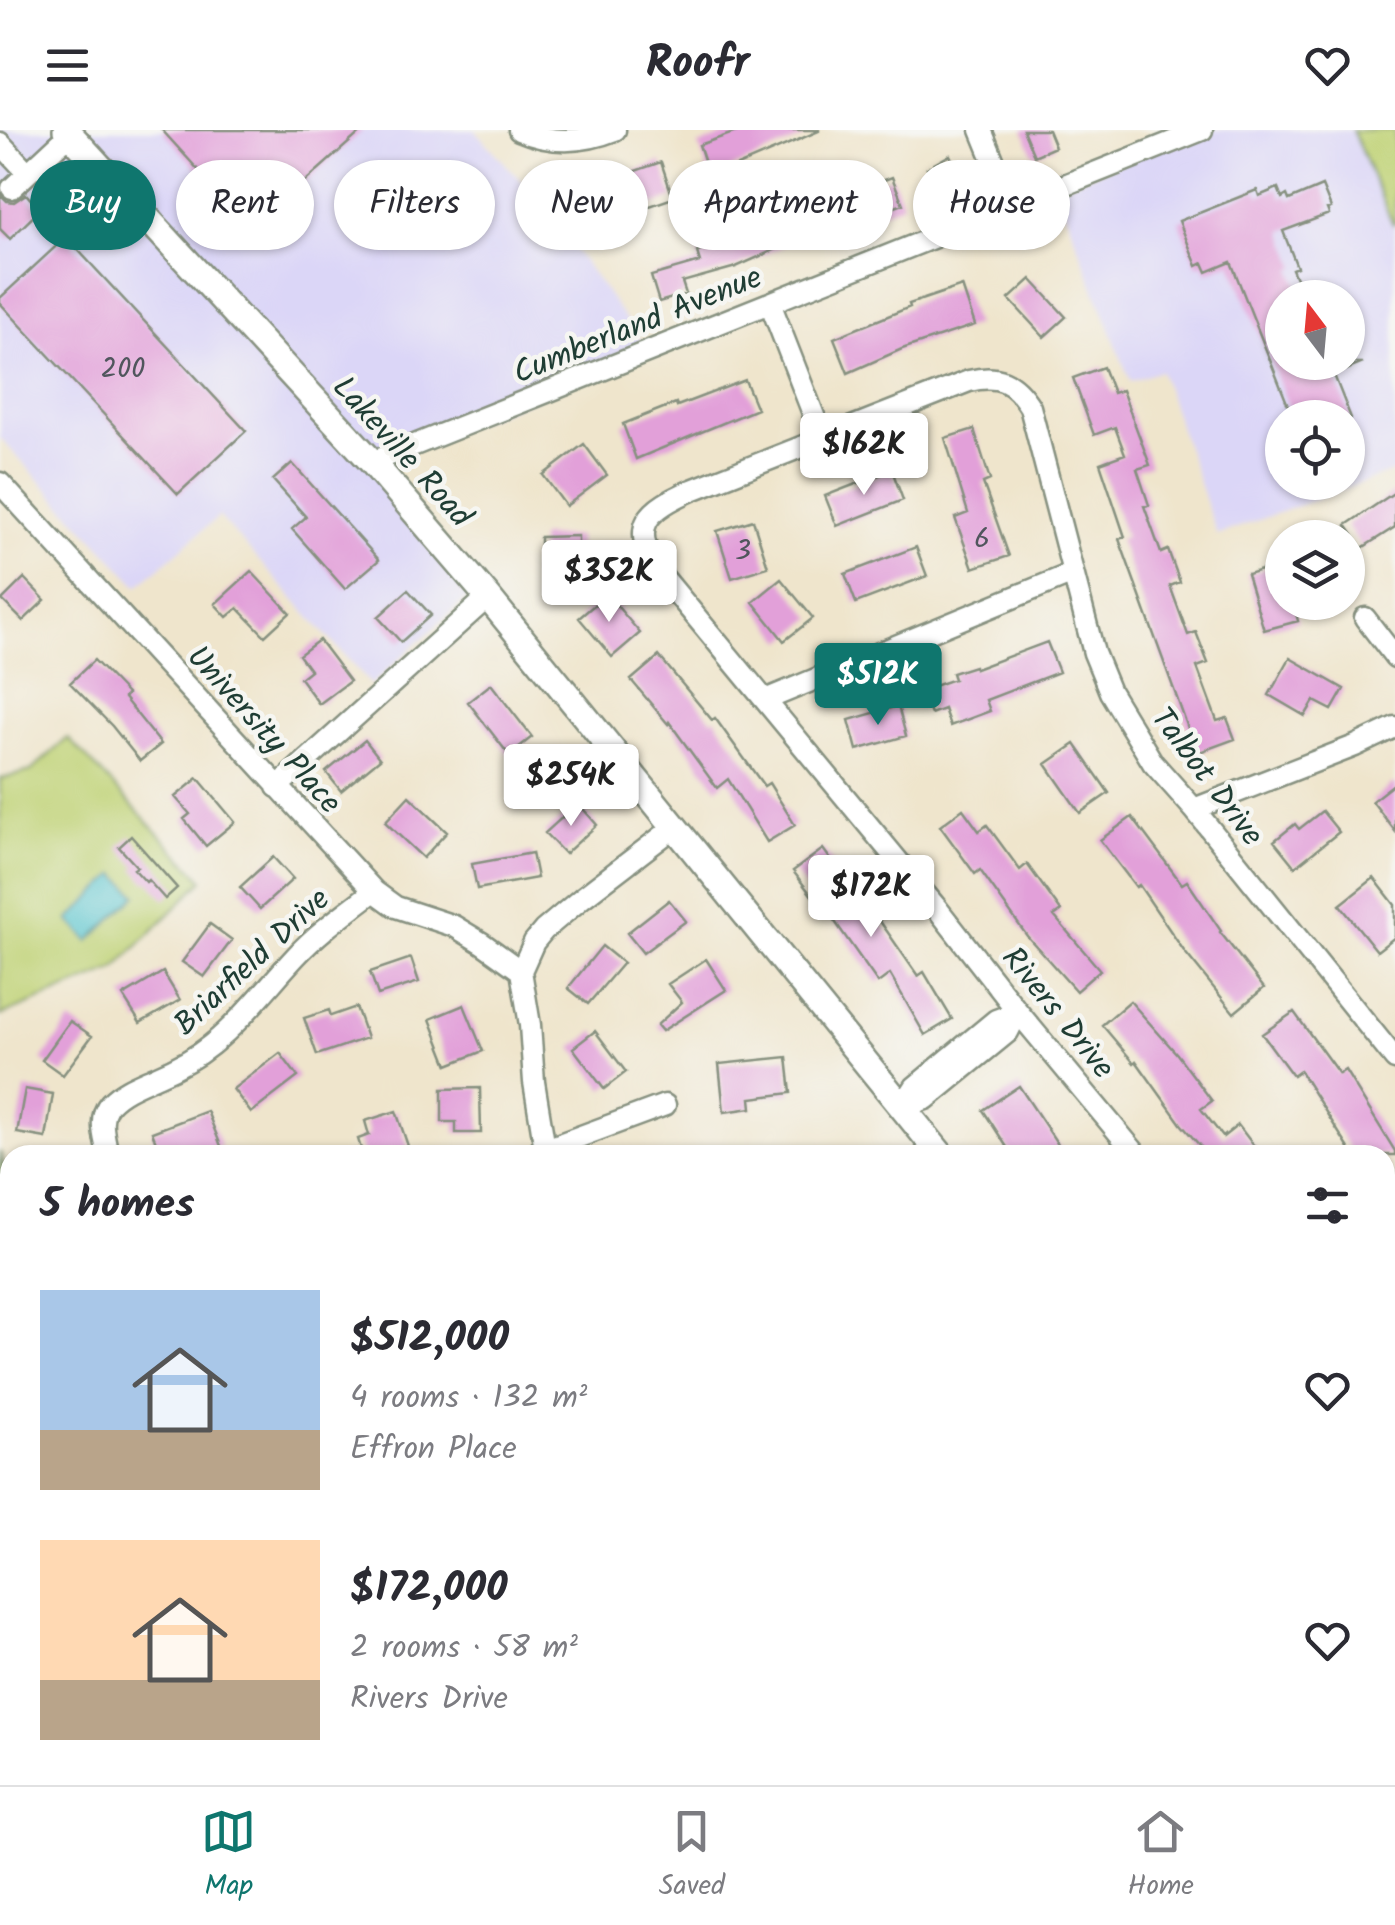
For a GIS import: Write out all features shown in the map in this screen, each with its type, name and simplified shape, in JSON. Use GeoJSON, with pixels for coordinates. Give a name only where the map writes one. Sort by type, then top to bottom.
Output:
{"type":"FeatureCollection","features":[{"type":"Feature","properties":{"kind":"main road","name":"Lakeville Road"},"geometry":{"type":"LineString","coordinates":[[68,132],[372,462],[488,597],[934,1145]]}},
{"type":"Feature","properties":{"kind":"street"},"geometry":{"type":"LineString","coordinates":[[519,130],[560,141],[585,140],[615,130]]}},
{"type":"Feature","properties":{"kind":"street"},"geometry":{"type":"LineString","coordinates":[[981,130],[993,160]]}},
{"type":"Feature","properties":{"kind":"street","name":"Cumberland Avenue"},"geometry":{"type":"LineString","coordinates":[[1070,183],[1202,130]]}},
{"type":"Feature","properties":{"kind":"street"},"geometry":{"type":"LineString","coordinates":[[12,188],[68,132]]}},
{"type":"Feature","properties":{"kind":"street"},"geometry":{"type":"LineString","coordinates":[[4,155],[28,173]]}},
{"type":"Feature","properties":{"kind":"street","name":"Cumberland Avenue"},"geometry":{"type":"LineString","coordinates":[[372,462],[913,246]]}},
{"type":"Feature","properties":{"kind":"street"},"geometry":{"type":"LineString","coordinates":[[770,303],[824,438]]}},
{"type":"Feature","properties":{"kind":"street","name":"Talbot Drive"},"geometry":{"type":"LineString","coordinates":[[824,438],[986,377],[1005,381],[1021,393],[1030,407],[1094,653],[1110,692],[1153,762],[1395,1059]]}},
{"type":"Feature","properties":{"kind":"street","name":"Rivers Drive"},"geometry":{"type":"LineString","coordinates":[[824,438],[670,500],[651,514],[644,529],[648,555],[1129,1145]]}},
{"type":"Feature","properties":{"kind":"street","name":"University Place"},"geometry":{"type":"LineString","coordinates":[[0,483],[374,891],[396,907],[454,926],[521,971]]}},
{"type":"Feature","properties":{"kind":"street"},"geometry":{"type":"LineString","coordinates":[[765,700],[1073,573]]}},
{"type":"Feature","properties":{"kind":"street"},"geometry":{"type":"LineString","coordinates":[[276,787],[488,597]]}},
{"type":"Feature","properties":{"kind":"street"},"geometry":{"type":"LineString","coordinates":[[1365,618],[1395,657]]}},
{"type":"Feature","properties":{"kind":"street"},"geometry":{"type":"LineString","coordinates":[[1194,809],[1395,727]]}},
{"type":"Feature","properties":{"kind":"street"},"geometry":{"type":"LineString","coordinates":[[538,1145],[530,1026],[521,971],[544,930],[676,826]]}},
{"type":"Feature","properties":{"kind":"street","name":"Briarfield Drive"},"geometry":{"type":"LineString","coordinates":[[107,1145],[103,1116],[111,1102],[208,1047],[246,1014],[298,954],[374,891]]}},
{"type":"Feature","properties":{"kind":"street"},"geometry":{"type":"LineString","coordinates":[[902,1107],[915,1087],[996,1020],[1018,1012]]}},
{"type":"Feature","properties":{"kind":"street"},"geometry":{"type":"LineString","coordinates":[[557,1145],[665,1105]]}},
{"type":"Feature","properties":{"kind":"shaded area"},"geometry":{"type":"Polygon","coordinates":[[[0,130],[475,130],[515,174],[515,250],[575,250],[650,353],[373,462],[479,587],[371,685],[219,516],[138,586],[0,438],[0,130]]]}},
{"type":"Feature","properties":{"kind":"shaded area"},"geometry":{"type":"Polygon","coordinates":[[[1203,130],[1352,130],[1395,227],[1395,471],[1365,482],[1365,400],[1265,400],[1265,500],[1314,500],[1217,535],[1160,371],[1130,381],[1070,225],[1070,183],[1203,130]]]}},
{"type":"Feature","properties":{"kind":"green space"},"geometry":{"type":"Polygon","coordinates":[[[1352,130],[1395,130],[1393,224],[1352,130]]]}},
{"type":"Feature","properties":{"kind":"green space"},"geometry":{"type":"Polygon","coordinates":[[[68,738],[203,880],[114,970],[0,1016],[0,779],[31,771],[68,738]]]}},
{"type":"Feature","properties":{"kind":"water"},"geometry":{"type":"Polygon","coordinates":[[[116,874],[137,895],[89,941],[69,920],[116,874]]]}},
{"type":"Feature","properties":{"kind":"building"},"geometry":{"type":"Polygon","coordinates":[[[162,130],[363,130],[314,174],[314,160],[189,160],[162,130]]]}},
{"type":"Feature","properties":{"kind":"building"},"geometry":{"type":"Polygon","coordinates":[[[742,130],[819,130],[751,160],[704,160],[699,145],[742,130]]]}},
{"type":"Feature","properties":{"kind":"building"},"geometry":{"type":"Polygon","coordinates":[[[1023,130],[1048,130],[1055,147],[1034,156],[1023,130]]]}},
{"type":"Feature","properties":{"kind":"building"},"geometry":{"type":"Polygon","coordinates":[[[661,162],[668,183],[668,200],[648,207],[648,166],[661,162]]]}},
{"type":"Feature","properties":{"kind":"building"},"geometry":{"type":"Polygon","coordinates":[[[893,179],[903,204],[893,208],[893,179]]]}},
{"type":"Feature","properties":{"kind":"building"},"geometry":{"type":"Polygon","coordinates":[[[1322,186],[1331,208],[1327,209],[1329,214],[1283,231],[1297,267],[1292,269],[1297,280],[1265,280],[1265,348],[1231,262],[1207,272],[1203,263],[1197,266],[1179,221],[1257,190],[1259,196],[1278,188],[1282,198],[1287,195],[1289,200],[1322,186]]]}},
{"type":"Feature","properties":{"kind":"building"},"geometry":{"type":"Polygon","coordinates":[[[0,194],[14,202],[26,194],[30,199],[30,220],[10,239],[0,229],[0,194]]]}},
{"type":"Feature","properties":{"kind":"building"},"geometry":{"type":"Polygon","coordinates":[[[52,250],[78,250],[246,431],[178,494],[0,303],[0,298],[52,250]]]}},
{"type":"Feature","properties":{"kind":"building"},"geometry":{"type":"Polygon","coordinates":[[[774,250],[736,267],[682,282],[686,294],[659,302],[651,276],[700,262],[697,252],[774,250]]]}},
{"type":"Feature","properties":{"kind":"building"},"geometry":{"type":"Polygon","coordinates":[[[1031,279],[1066,317],[1044,337],[1009,299],[1031,279]]]}},
{"type":"Feature","properties":{"kind":"building"},"geometry":{"type":"Polygon","coordinates":[[[962,286],[975,325],[902,349],[848,373],[834,338],[910,307],[909,304],[962,286]]]}},
{"type":"Feature","properties":{"kind":"building"},"geometry":{"type":"Polygon","coordinates":[[[1103,367],[1113,393],[1122,390],[1150,465],[1137,469],[1149,505],[1144,506],[1161,553],[1168,550],[1180,582],[1170,586],[1188,635],[1196,632],[1208,663],[1197,667],[1217,721],[1227,718],[1235,739],[1197,753],[1119,539],[1125,537],[1100,463],[1125,454],[1115,427],[1094,435],[1073,378],[1103,367]]]}},
{"type":"Feature","properties":{"kind":"building"},"geometry":{"type":"Polygon","coordinates":[[[745,380],[757,409],[636,459],[623,424],[745,380]]]}},
{"type":"Feature","properties":{"kind":"building"},"geometry":{"type":"Polygon","coordinates":[[[1278,380],[1336,380],[1344,400],[1286,400],[1278,380]]]}},
{"type":"Feature","properties":{"kind":"building"},"geometry":{"type":"Polygon","coordinates":[[[974,429],[990,480],[983,483],[1009,556],[973,568],[955,518],[968,513],[945,438],[974,429]]]}},
{"type":"Feature","properties":{"kind":"building"},"geometry":{"type":"Polygon","coordinates":[[[584,444],[607,475],[566,506],[543,475],[584,444]]]}},
{"type":"Feature","properties":{"kind":"building"},"geometry":{"type":"Polygon","coordinates":[[[292,463],[379,560],[345,589],[292,529],[306,517],[273,480],[292,463]]]}},
{"type":"Feature","properties":{"kind":"building"},"geometry":{"type":"Polygon","coordinates":[[[892,470],[903,500],[837,526],[825,496],[892,470]]]}},
{"type":"Feature","properties":{"kind":"building"},"geometry":{"type":"Polygon","coordinates":[[[1395,492],[1395,527],[1365,546],[1365,520],[1353,520],[1395,492]]]}},
{"type":"Feature","properties":{"kind":"building"},"geometry":{"type":"Polygon","coordinates":[[[753,520],[768,567],[732,578],[717,531],[753,520]]]}},
{"type":"Feature","properties":{"kind":"building"},"geometry":{"type":"Polygon","coordinates":[[[578,536],[578,587],[550,587],[550,568],[540,569],[540,537],[578,536]]]}},
{"type":"Feature","properties":{"kind":"building"},"geometry":{"type":"Polygon","coordinates":[[[916,547],[927,576],[856,603],[845,574],[916,547]]]}},
{"type":"Feature","properties":{"kind":"building"},"geometry":{"type":"Polygon","coordinates":[[[1265,569],[1265,620],[1298,621],[1264,630],[1247,574],[1265,569]]]}},
{"type":"Feature","properties":{"kind":"building"},"geometry":{"type":"Polygon","coordinates":[[[251,571],[290,613],[265,636],[238,608],[227,617],[215,604],[251,571]]]}},
{"type":"Feature","properties":{"kind":"building"},"geometry":{"type":"Polygon","coordinates":[[[24,578],[45,600],[23,621],[2,600],[24,578]]]}},
{"type":"Feature","properties":{"kind":"building"},"geometry":{"type":"Polygon","coordinates":[[[781,579],[813,618],[784,641],[753,602],[781,579]]]}},
{"type":"Feature","properties":{"kind":"building"},"geometry":{"type":"Polygon","coordinates":[[[408,590],[431,615],[401,642],[378,617],[408,590]]]}},
{"type":"Feature","properties":{"kind":"building"},"geometry":{"type":"Polygon","coordinates":[[[607,594],[640,633],[612,657],[579,618],[607,594]]]}},
{"type":"Feature","properties":{"kind":"building"},"geometry":{"type":"Polygon","coordinates":[[[319,640],[350,681],[319,704],[300,678],[310,670],[299,655],[319,640]]]}},
{"type":"Feature","properties":{"kind":"building"},"geometry":{"type":"Polygon","coordinates":[[[1047,642],[1059,672],[986,700],[990,711],[950,726],[944,709],[931,714],[922,690],[954,679],[952,673],[974,666],[975,669],[1047,642]]]}},
{"type":"Feature","properties":{"kind":"building"},"geometry":{"type":"Polygon","coordinates":[[[659,656],[712,720],[715,718],[764,786],[769,783],[795,825],[767,842],[728,779],[717,788],[669,722],[631,680],[659,656]]]}},
{"type":"Feature","properties":{"kind":"building"},"geometry":{"type":"Polygon","coordinates":[[[1290,658],[1344,689],[1332,710],[1314,701],[1305,716],[1269,695],[1290,658]]]}},
{"type":"Feature","properties":{"kind":"building"},"geometry":{"type":"Polygon","coordinates":[[[94,660],[127,694],[124,698],[161,744],[140,761],[70,683],[94,660]]]}},
{"type":"Feature","properties":{"kind":"building"},"geometry":{"type":"Polygon","coordinates":[[[491,684],[532,737],[509,755],[468,702],[491,684]]]}},
{"type":"Feature","properties":{"kind":"building"},"geometry":{"type":"Polygon","coordinates":[[[898,706],[906,736],[857,750],[849,720],[898,706]]]}},
{"type":"Feature","properties":{"kind":"building"},"geometry":{"type":"Polygon","coordinates":[[[365,740],[380,759],[341,791],[326,772],[365,740]]]}},
{"type":"Feature","properties":{"kind":"building"},"geometry":{"type":"Polygon","coordinates":[[[1075,744],[1109,793],[1080,813],[1046,764],[1075,744]]]}},
{"type":"Feature","properties":{"kind":"building"},"geometry":{"type":"Polygon","coordinates":[[[198,778],[235,822],[206,846],[184,819],[190,814],[175,797],[198,778]]]}},
{"type":"Feature","properties":{"kind":"building"},"geometry":{"type":"Polygon","coordinates":[[[1395,783],[1395,831],[1372,801],[1395,783]]]}},
{"type":"Feature","properties":{"kind":"building"},"geometry":{"type":"Polygon","coordinates":[[[409,796],[447,832],[423,858],[385,822],[409,796]]]}},
{"type":"Feature","properties":{"kind":"building"},"geometry":{"type":"Polygon","coordinates":[[[578,803],[597,825],[565,854],[545,833],[578,803]]]}},
{"type":"Feature","properties":{"kind":"building"},"geometry":{"type":"Polygon","coordinates":[[[963,809],[979,831],[987,825],[1020,870],[1027,864],[1061,911],[1054,916],[1100,970],[1076,991],[1027,936],[980,870],[975,874],[940,826],[963,809]]]}},
{"type":"Feature","properties":{"kind":"building"},"geometry":{"type":"Polygon","coordinates":[[[1322,811],[1339,832],[1295,867],[1274,841],[1295,824],[1299,829],[1322,811]]]}},
{"type":"Feature","properties":{"kind":"building"},"geometry":{"type":"Polygon","coordinates":[[[1132,817],[1182,884],[1187,881],[1220,932],[1264,988],[1234,1013],[1184,951],[1139,885],[1136,887],[1100,840],[1132,817]]]}},
{"type":"Feature","properties":{"kind":"building"},"geometry":{"type":"Polygon","coordinates":[[[131,836],[177,888],[165,899],[134,869],[137,867],[119,847],[131,836]]]}},
{"type":"Feature","properties":{"kind":"building"},"geometry":{"type":"Polygon","coordinates":[[[823,849],[918,976],[924,972],[952,1019],[925,1035],[890,974],[878,983],[831,916],[793,871],[823,849]]]}},
{"type":"Feature","properties":{"kind":"building"},"geometry":{"type":"Polygon","coordinates":[[[532,853],[537,878],[477,889],[472,864],[532,853]]]}},
{"type":"Feature","properties":{"kind":"building"},"geometry":{"type":"Polygon","coordinates":[[[273,857],[293,879],[260,909],[240,887],[273,857]]]}},
{"type":"Feature","properties":{"kind":"building"},"geometry":{"type":"Polygon","coordinates":[[[1374,878],[1395,905],[1395,937],[1377,951],[1340,905],[1374,878]]]}},
{"type":"Feature","properties":{"kind":"building"},"geometry":{"type":"Polygon","coordinates":[[[669,900],[686,921],[643,953],[627,933],[669,900]]]}},
{"type":"Feature","properties":{"kind":"building"},"geometry":{"type":"Polygon","coordinates":[[[210,924],[232,940],[204,977],[182,962],[210,924]]]}},
{"type":"Feature","properties":{"kind":"building"},"geometry":{"type":"Polygon","coordinates":[[[602,946],[623,963],[588,1004],[568,988],[602,946]]]}},
{"type":"Feature","properties":{"kind":"building"},"geometry":{"type":"Polygon","coordinates":[[[411,958],[419,982],[378,995],[370,972],[411,958]]]}},
{"type":"Feature","properties":{"kind":"building"},"geometry":{"type":"Polygon","coordinates":[[[706,959],[726,990],[662,1031],[657,1025],[682,1002],[668,984],[706,959]]]}},
{"type":"Feature","properties":{"kind":"building"},"geometry":{"type":"Polygon","coordinates":[[[163,972],[180,1000],[140,1023],[123,996],[163,972]]]}},
{"type":"Feature","properties":{"kind":"building"},"geometry":{"type":"Polygon","coordinates":[[[1130,1001],[1212,1101],[1201,1109],[1223,1137],[1238,1125],[1253,1145],[1199,1145],[1136,1061],[1102,1025],[1130,1001]]]}},
{"type":"Feature","properties":{"kind":"building"},"geometry":{"type":"Polygon","coordinates":[[[464,1005],[483,1051],[448,1065],[430,1019],[464,1005]]]}},
{"type":"Feature","properties":{"kind":"building"},"geometry":{"type":"Polygon","coordinates":[[[356,1007],[367,1038],[317,1055],[304,1018],[329,1010],[331,1016],[356,1007]]]}},
{"type":"Feature","properties":{"kind":"building"},"geometry":{"type":"Polygon","coordinates":[[[1294,1012],[1339,1074],[1345,1070],[1391,1145],[1347,1145],[1300,1071],[1293,1076],[1262,1034],[1294,1012]]]}},
{"type":"Feature","properties":{"kind":"building"},"geometry":{"type":"Polygon","coordinates":[[[70,1021],[92,1036],[63,1075],[42,1060],[70,1021]]]}},
{"type":"Feature","properties":{"kind":"building"},"geometry":{"type":"Polygon","coordinates":[[[595,1031],[626,1072],[604,1089],[573,1048],[595,1031]]]}},
{"type":"Feature","properties":{"kind":"building"},"geometry":{"type":"Polygon","coordinates":[[[280,1053],[298,1077],[251,1113],[233,1089],[280,1053]]]}},
{"type":"Feature","properties":{"kind":"building"},"geometry":{"type":"Polygon","coordinates":[[[787,1057],[791,1093],[751,1098],[752,1108],[724,1112],[719,1064],[787,1057]]]}},
{"type":"Feature","properties":{"kind":"building"},"geometry":{"type":"Polygon","coordinates":[[[1019,1086],[1058,1145],[1006,1145],[983,1110],[1019,1086]]]}},
{"type":"Feature","properties":{"kind":"building"},"geometry":{"type":"Polygon","coordinates":[[[480,1088],[481,1133],[456,1133],[456,1122],[442,1122],[442,1089],[480,1088]]]}},
{"type":"Feature","properties":{"kind":"building"},"geometry":{"type":"Polygon","coordinates":[[[25,1089],[53,1094],[46,1138],[17,1133],[25,1089]]]}},
{"type":"Feature","properties":{"kind":"building"},"geometry":{"type":"Polygon","coordinates":[[[207,1111],[221,1145],[157,1145],[152,1132],[207,1111]]]}},
{"type":"Feature","properties":{"kind":"building"},"geometry":{"type":"Polygon","coordinates":[[[396,1111],[408,1145],[360,1145],[358,1139],[369,1135],[365,1121],[396,1111]]]}}]}
